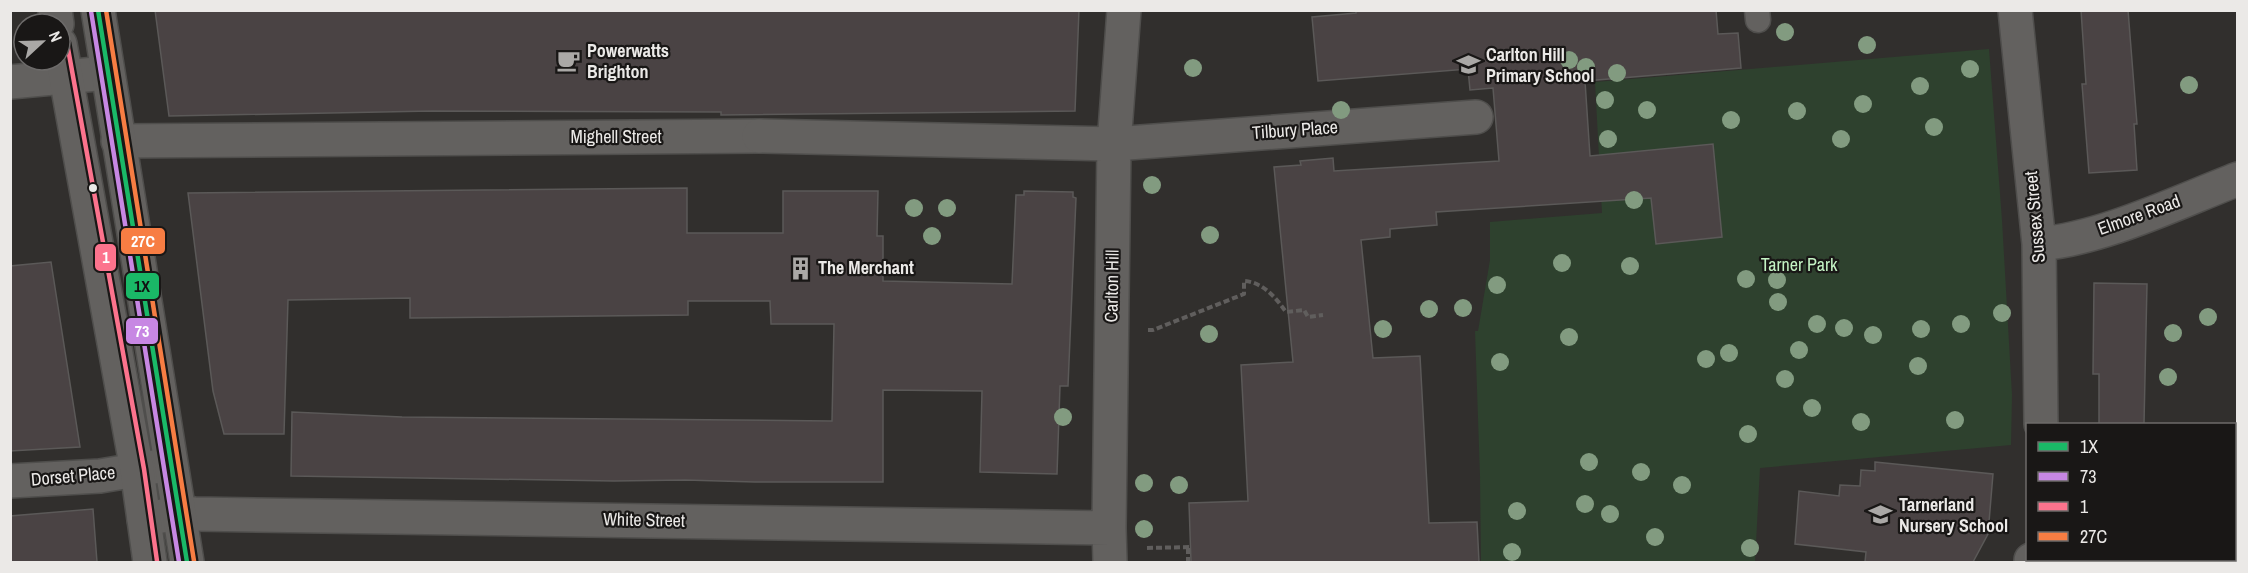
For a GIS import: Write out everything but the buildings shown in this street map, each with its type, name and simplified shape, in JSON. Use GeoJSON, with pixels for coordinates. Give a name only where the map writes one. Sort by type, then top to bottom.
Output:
{"type":"FeatureCollection","features":[{"type":"Feature","properties":{"kind":"street"},"geometry":{"type":"LineString","coordinates":[[99,10],[107,73],[187,562]]}},
{"type":"Feature","properties":{"kind":"street","name":"Carlton Hill"},"geometry":{"type":"LineString","coordinates":[[1110,562],[1114,144],[1124,10]]}},
{"type":"Feature","properties":{"kind":"street","name":"Sussex Street"},"geometry":{"type":"LineString","coordinates":[[2015,10],[2039,244],[2041,423]]}},
{"type":"Feature","properties":{"kind":"street"},"geometry":{"type":"LineString","coordinates":[[64,72],[137,470],[150,562]]}},
{"type":"Feature","properties":{"kind":"street"},"geometry":{"type":"LineString","coordinates":[[10,82],[107,73]]}},
{"type":"Feature","properties":{"kind":"street","name":"Tilbury Place"},"geometry":{"type":"LineString","coordinates":[[1114,144],[1476,117]]}},
{"type":"Feature","properties":{"kind":"street","name":"Mighell Street"},"geometry":{"type":"LineString","coordinates":[[118,141],[759,136],[1114,144]]}},
{"type":"Feature","properties":{"kind":"street","name":"Elmore Road"},"geometry":{"type":"LineString","coordinates":[[2039,244],[2063,242],[2132,220],[2238,179]]}},
{"type":"Feature","properties":{"kind":"street","name":"Dorset Place"},"geometry":{"type":"LineString","coordinates":[[10,481],[100,476],[171,465]]}},
{"type":"Feature","properties":{"kind":"street","name":"White Street"},"geometry":{"type":"LineString","coordinates":[[144,519],[180,513],[1109,528]]}},
{"type":"Feature","properties":{"kind":"path"},"geometry":{"type":"LineString","coordinates":[[1143,330],[1153,330],[1244,294],[1244,281],[1251,281],[1274,295],[1286,312],[1304,310],[1308,317],[1323,315]]}},
{"type":"Feature","properties":{"kind":"path"},"geometry":{"type":"LineString","coordinates":[[1160,548],[1189,548],[1188,562]]}},
{"type":"Feature","properties":{"kind":"green space","name":"Tarner Park"},"geometry":{"type":"Polygon","coordinates":[[[1989,49],[2012,395],[2011,445],[1760,468],[1755,562],[1481,562],[1475,331],[1478,331],[1490,260],[1490,222],[1602,213],[1595,82],[1989,49]]]}},
{"type":"Feature","properties":{"kind":"transit line","name":"1X"},"geometry":{"type":"LineString","coordinates":[[98,10],[187,562]]}},
{"type":"Feature","properties":{"kind":"transit line","name":"27C"},"geometry":{"type":"LineString","coordinates":[[106,10],[194,561]]}},
{"type":"Feature","properties":{"kind":"transit line","name":"73"},"geometry":{"type":"LineString","coordinates":[[91,11],[179,562]]}},
{"type":"Feature","properties":{"kind":"transit line","name":"1"},"geometry":{"type":"LineString","coordinates":[[72,71],[144,469],[157,561]]}},
{"type":"Feature","properties":{"kind":"place","name":"Powerwatts Brighton"},"geometry":{"type":"Point","coordinates":[569,61]}},
{"type":"Feature","properties":{"kind":"place","name":"Carlton Hill Primary School"},"geometry":{"type":"Point","coordinates":[1468,65]}},
{"type":"Feature","properties":{"kind":"place","name":"The Merchant"},"geometry":{"type":"Point","coordinates":[800,268]}},
{"type":"Feature","properties":{"kind":"place","name":"Tarnerland Nursery School"},"geometry":{"type":"Point","coordinates":[1881,515]}}]}
